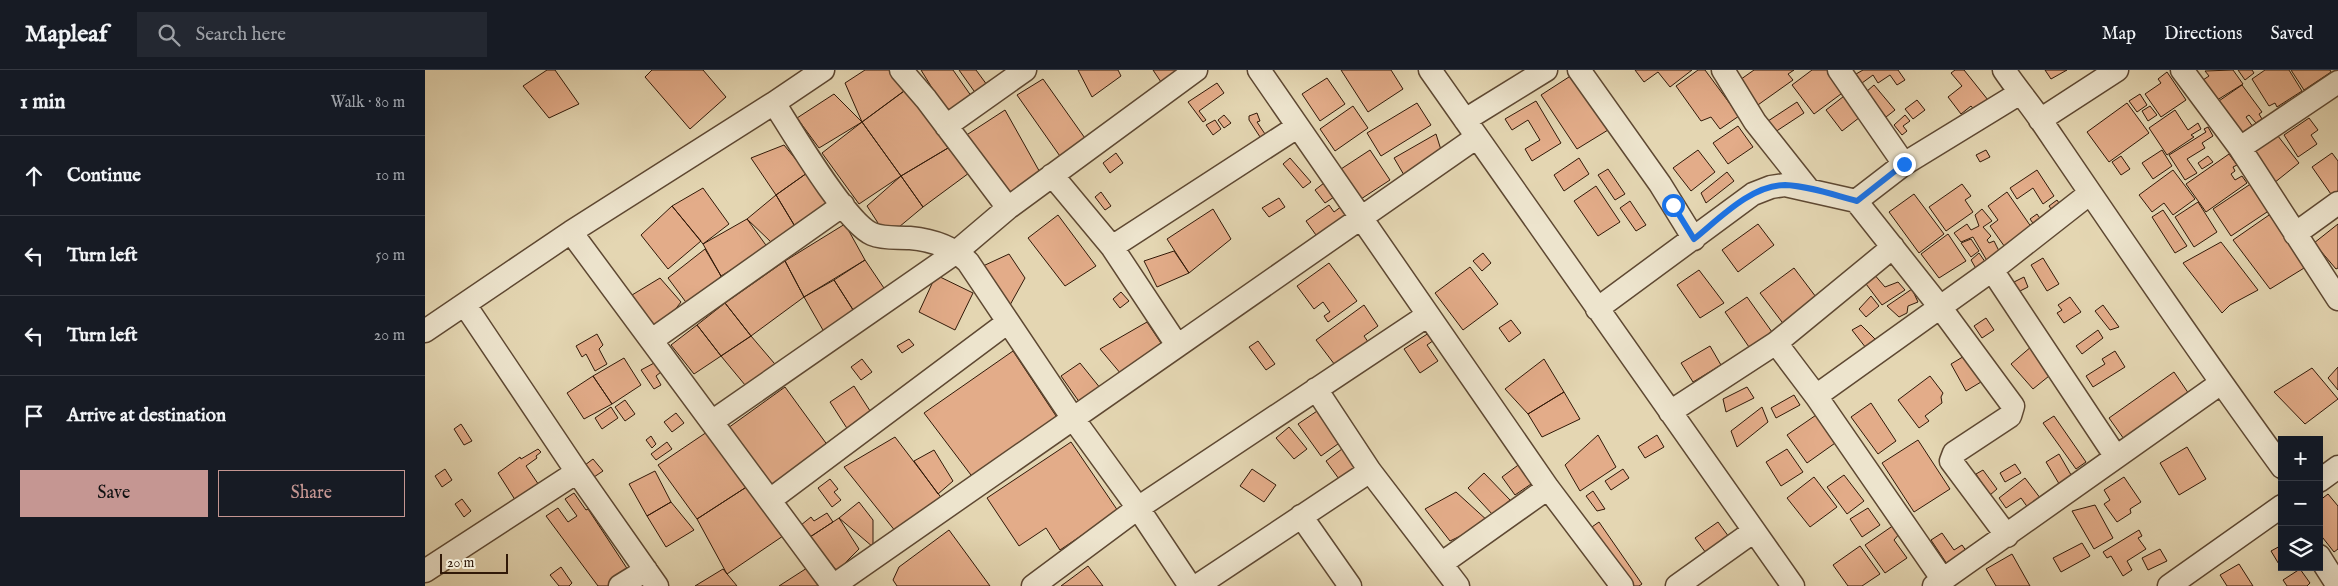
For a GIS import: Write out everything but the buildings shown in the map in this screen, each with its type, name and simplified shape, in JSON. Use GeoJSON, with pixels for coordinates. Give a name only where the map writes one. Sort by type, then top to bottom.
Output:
{"type":"FeatureCollection","features":[{"type":"Feature","properties":{"kind":"street"},"geometry":{"type":"LineString","coordinates":[[425,331],[571,232],[823,70]]}},
{"type":"Feature","properties":{"kind":"street"},"geometry":{"type":"LineString","coordinates":[[901,70],[1008,208]]}},
{"type":"Feature","properties":{"kind":"street"},"geometry":{"type":"LineString","coordinates":[[946,126],[1025,70]]}},
{"type":"Feature","properties":{"kind":"street"},"geometry":{"type":"LineString","coordinates":[[713,421],[955,253],[1008,208],[1196,70]]}},
{"type":"Feature","properties":{"kind":"street"},"geometry":{"type":"LineString","coordinates":[[1259,70],[1548,488],[1622,586]]}},
{"type":"Feature","properties":{"kind":"street"},"geometry":{"type":"LineString","coordinates":[[1430,70],[1793,586]]}},
{"type":"Feature","properties":{"kind":"street"},"geometry":{"type":"LineString","coordinates":[[571,232],[713,421],[833,586],[1072,417],[1361,220],[1546,70]]}},
{"type":"Feature","properties":{"kind":"street"},"geometry":{"type":"LineString","coordinates":[[1579,70],[1660,184],[1694,239]]}},
{"type":"Feature","properties":{"kind":"street"},"geometry":{"type":"LineString","coordinates":[[1723,70],[1755,122],[1809,190]]}},
{"type":"Feature","properties":{"kind":"street"},"geometry":{"type":"LineString","coordinates":[[1839,70],[1904,164]]}},
{"type":"Feature","properties":{"kind":"street"},"geometry":{"type":"LineString","coordinates":[[2003,70],[2040,120],[2089,194],[2278,461]]}},
{"type":"Feature","properties":{"kind":"street"},"geometry":{"type":"LineString","coordinates":[[2040,120],[2117,70]]}},
{"type":"Feature","properties":{"kind":"street"},"geometry":{"type":"LineString","coordinates":[[2182,70],[2240,148],[2338,299]]}},
{"type":"Feature","properties":{"kind":"street"},"geometry":{"type":"LineString","coordinates":[[2240,148],[2338,82]]}},
{"type":"Feature","properties":{"kind":"street"},"geometry":{"type":"LineString","coordinates":[[1857,201],[1904,164],[2020,94]]}},
{"type":"Feature","properties":{"kind":"street"},"geometry":{"type":"LineString","coordinates":[[774,103],[852,218],[872,233],[887,238],[927,241],[939,244],[968,262],[1072,417],[1138,508],[1190,586]]}},
{"type":"Feature","properties":{"kind":"street"},"geometry":{"type":"LineString","coordinates":[[1112,247],[1297,127]]}},
{"type":"Feature","properties":{"kind":"street"},"geometry":{"type":"LineString","coordinates":[[1053,175],[1112,247],[1177,345]]}},
{"type":"Feature","properties":{"kind":"street"},"geometry":{"type":"LineString","coordinates":[[1597,309],[1753,194],[1771,187],[1785,185],[1857,201],[1940,307],[2013,406],[2010,416],[1954,453],[1951,461],[2007,536]]}},
{"type":"Feature","properties":{"kind":"street"},"geometry":{"type":"LineString","coordinates":[[1815,396],[1992,270],[2089,194]]}},
{"type":"Feature","properties":{"kind":"street"},"geometry":{"type":"LineString","coordinates":[[2295,234],[2338,203]]}},
{"type":"Feature","properties":{"kind":"street"},"geometry":{"type":"LineString","coordinates":[[652,340],[843,205]]}},
{"type":"Feature","properties":{"kind":"street"},"geometry":{"type":"LineString","coordinates":[[1670,412],[1776,343],[1893,247]]}},
{"type":"Feature","properties":{"kind":"street"},"geometry":{"type":"LineString","coordinates":[[1992,270],[2116,457]]}},
{"type":"Feature","properties":{"kind":"street"},"geometry":{"type":"LineString","coordinates":[[465,305],[577,472],[652,578],[620,586]]}},
{"type":"Feature","properties":{"kind":"street"},"geometry":{"type":"LineString","coordinates":[[1033,586],[1138,508],[1428,315]]}},
{"type":"Feature","properties":{"kind":"street"},"geometry":{"type":"LineString","coordinates":[[770,500],[1008,322]]}},
{"type":"Feature","properties":{"kind":"street"},"geometry":{"type":"LineString","coordinates":[[1776,343],[1815,396],[1938,583],[2221,383]]}},
{"type":"Feature","properties":{"kind":"street"},"geometry":{"type":"LineString","coordinates":[[1316,389],[1370,470],[1458,586]]}},
{"type":"Feature","properties":{"kind":"street"},"geometry":{"type":"LineString","coordinates":[[2323,478],[2338,467]]}},
{"type":"Feature","properties":{"kind":"street"},"geometry":{"type":"LineString","coordinates":[[1197,586],[1370,470]]}},
{"type":"Feature","properties":{"kind":"street"},"geometry":{"type":"LineString","coordinates":[[425,571],[577,472]]}},
{"type":"Feature","properties":{"kind":"street"},"geometry":{"type":"LineString","coordinates":[[1441,564],[1548,488]]}},
{"type":"Feature","properties":{"kind":"street"},"geometry":{"type":"LineString","coordinates":[[2169,586],[2278,509]]}},
{"type":"Feature","properties":{"kind":"street"},"geometry":{"type":"LineString","coordinates":[[1301,516],[1350,586]]}},
{"type":"Feature","properties":{"kind":"street"},"geometry":{"type":"LineString","coordinates":[[1677,586],[1754,532]]}},
{"type":"Feature","properties":{"kind":"street"},"geometry":{"type":"LineString","coordinates":[[2323,562],[2338,586]]}},
{"type":"Feature","properties":{"kind":"route"},"geometry":{"type":"LineString","coordinates":[[1673,205],[1694,239],[1753,194],[1771,187],[1785,185],[1857,201],[1904,164]]}}]}
